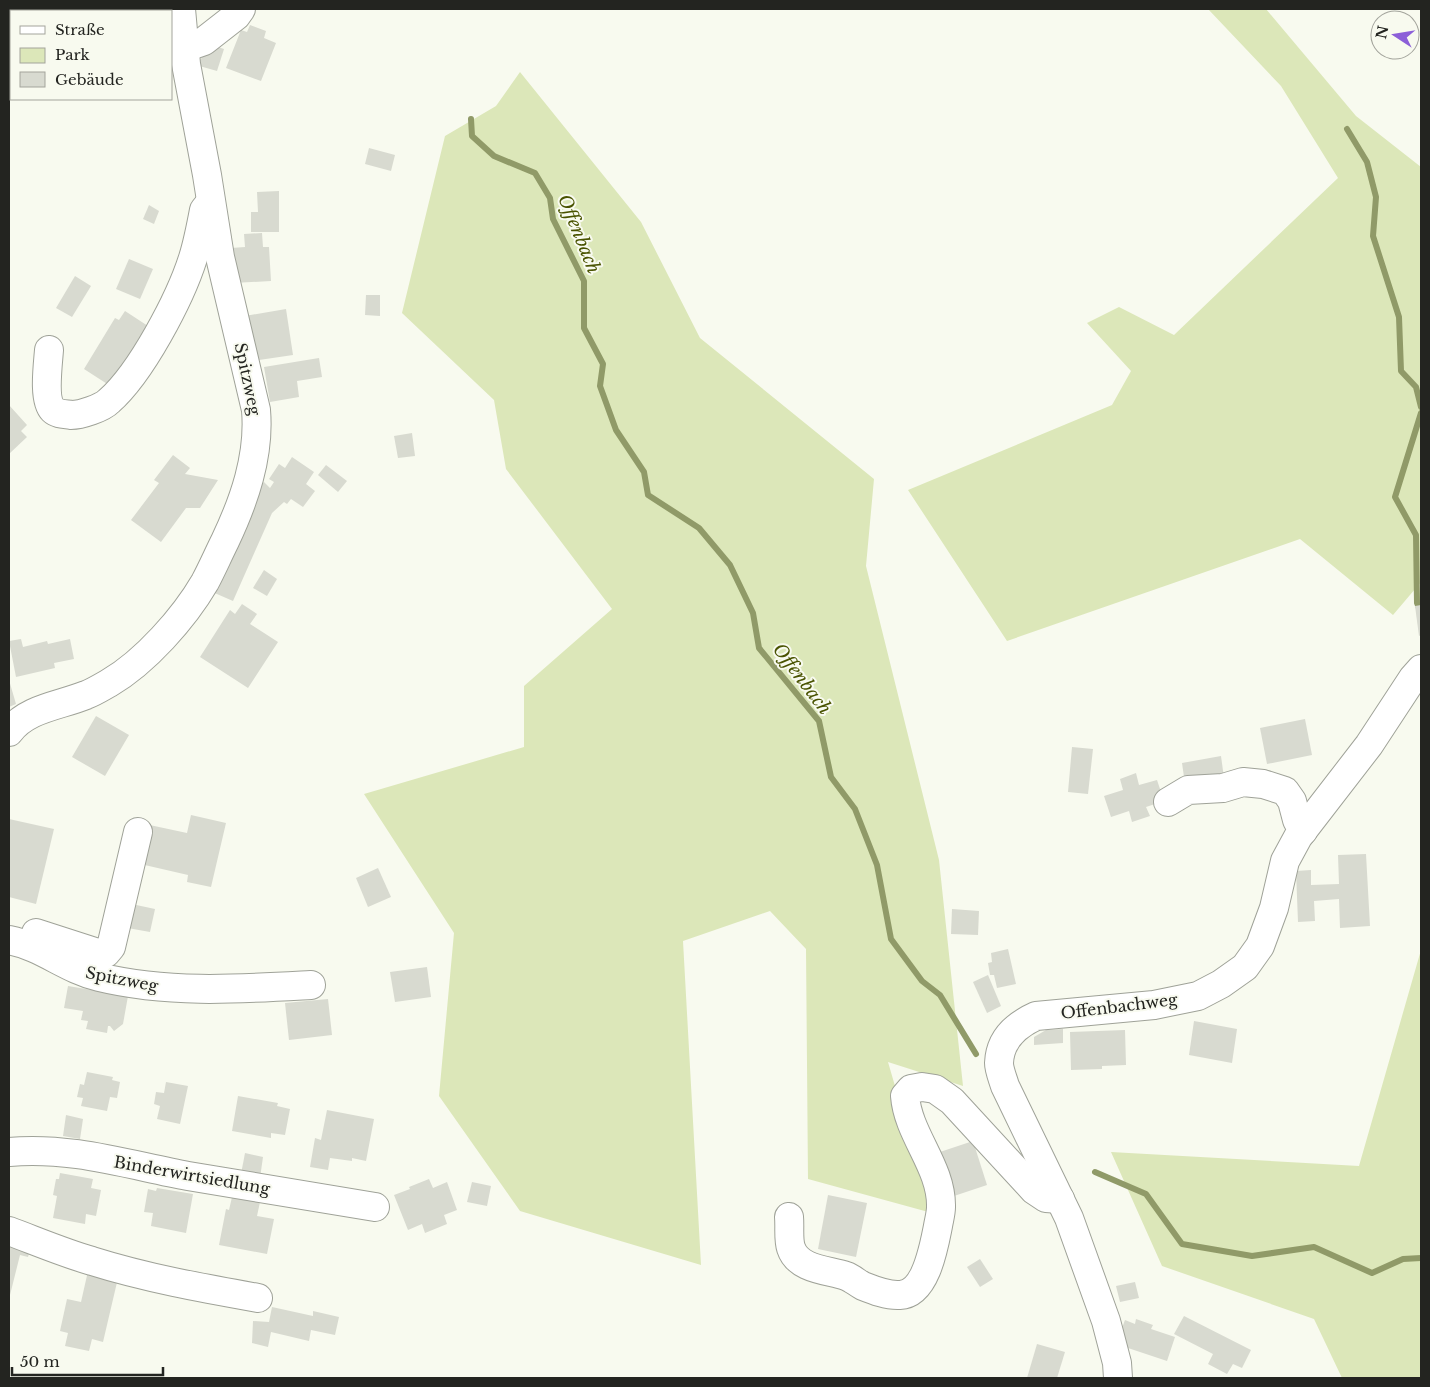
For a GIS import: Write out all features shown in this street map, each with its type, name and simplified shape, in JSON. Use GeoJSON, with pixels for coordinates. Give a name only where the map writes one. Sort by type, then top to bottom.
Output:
{"type":"FeatureCollection","features":[{"type":"Feature","properties":{"kind":"street","name":"Spitzweg"},"geometry":{"type":"LineString","coordinates":[[9,732],[28,716],[86,695],[111,682],[136,664],[172,629],[188,609],[205,582],[237,515],[247,488],[257,426],[256,410],[226,283],[184,48],[181,9]]}},
{"type":"Feature","properties":{"kind":"street"},"geometry":{"type":"LineString","coordinates":[[184,48],[204,41],[236,16],[241,9]]}},
{"type":"Feature","properties":{"kind":"street"},"geometry":{"type":"LineString","coordinates":[[48,350],[48,404],[54,411],[75,415],[108,402],[126,382],[148,352],[176,298],[193,259],[204,210],[211,201]]}},
{"type":"Feature","properties":{"kind":"street","name":"Offenbachweg"},"geometry":{"type":"LineString","coordinates":[[1118,1378],[1117,1363],[1106,1321],[1069,1218],[1005,1086],[999,1064],[1005,1042],[1013,1030],[1022,1022],[1036,1016],[1154,1005],[1198,996],[1221,984],[1245,967],[1260,946],[1274,908],[1285,861],[1303,831],[1369,744],[1421,669]]}},
{"type":"Feature","properties":{"kind":"street"},"geometry":{"type":"LineString","coordinates":[[1168,802],[1188,790],[1223,788],[1243,782],[1263,784],[1285,791],[1292,801],[1297,820],[1303,831]]}},
{"type":"Feature","properties":{"kind":"street"},"geometry":{"type":"LineString","coordinates":[[9,925],[98,953],[106,953],[111,947],[138,832]]}},
{"type":"Feature","properties":{"kind":"street","name":"Spitzweg"},"geometry":{"type":"LineString","coordinates":[[9,940],[26,943],[74,968],[98,977],[132,984],[182,990],[311,985]]}},
{"type":"Feature","properties":{"kind":"street"},"geometry":{"type":"LineString","coordinates":[[789,1217],[791,1249],[801,1261],[813,1268],[847,1276],[863,1286],[887,1294],[901,1296],[913,1289],[924,1275],[931,1258],[941,1208],[938,1186],[906,1108],[905,1096],[911,1089],[922,1086],[935,1089],[952,1102],[1034,1190],[1046,1198],[1060,1199]]}},
{"type":"Feature","properties":{"kind":"street","name":"Binderwirtsiedlung"},"geometry":{"type":"LineString","coordinates":[[9,1152],[46,1151],[78,1154],[188,1176],[375,1208]]}},
{"type":"Feature","properties":{"kind":"street"},"geometry":{"type":"LineString","coordinates":[[9,1231],[90,1261],[209,1289],[258,1298]]}},
{"type":"Feature","properties":{"kind":"green space"},"geometry":{"type":"Polygon","coordinates":[[[1208,9],[1266,9],[1356,116],[1421,167],[1421,582],[1393,615],[1300,539],[1007,641],[908,490],[1112,405],[1131,371],[1087,323],[1119,307],[1174,335],[1338,178],[1281,86],[1208,9]]]}},
{"type":"Feature","properties":{"kind":"green space"},"geometry":{"type":"Polygon","coordinates":[[[520,72],[641,222],[700,338],[874,479],[866,566],[939,860],[963,1086],[888,1062],[932,1213],[808,1179],[806,949],[770,911],[683,941],[701,1265],[520,1211],[439,1096],[454,933],[364,794],[524,747],[524,686],[612,609],[506,469],[494,400],[402,313],[445,136],[496,106],[520,72]]]}},
{"type":"Feature","properties":{"kind":"green space"},"geometry":{"type":"Polygon","coordinates":[[[1421,950],[1421,1378],[1342,1378],[1314,1319],[1162,1266],[1111,1152],[1359,1166],[1421,950]]]}},
{"type":"Feature","properties":{"kind":"building"},"geometry":{"type":"Polygon","coordinates":[[[250,25],[266,31],[264,38],[276,43],[261,81],[226,68],[241,30],[247,32],[250,25]]]}},
{"type":"Feature","properties":{"kind":"building"},"geometry":{"type":"Polygon","coordinates":[[[212,45],[224,49],[217,71],[196,65],[212,45]]]}},
{"type":"Feature","properties":{"kind":"building"},"geometry":{"type":"Polygon","coordinates":[[[369,148],[395,155],[391,171],[365,164],[369,148]]]}},
{"type":"Feature","properties":{"kind":"building"},"geometry":{"type":"Polygon","coordinates":[[[279,191],[279,232],[251,232],[251,212],[258,212],[257,192],[279,191]]]}},
{"type":"Feature","properties":{"kind":"building"},"geometry":{"type":"Polygon","coordinates":[[[149,205],[159,211],[154,224],[143,219],[149,205]]]}},
{"type":"Feature","properties":{"kind":"building"},"geometry":{"type":"Polygon","coordinates":[[[262,233],[263,247],[269,247],[271,281],[233,283],[231,248],[245,247],[244,234],[262,233]]]}},
{"type":"Feature","properties":{"kind":"building"},"geometry":{"type":"Polygon","coordinates":[[[129,259],[153,269],[140,299],[116,289],[129,259]]]}},
{"type":"Feature","properties":{"kind":"building"},"geometry":{"type":"Polygon","coordinates":[[[75,276],[91,286],[72,317],[56,308],[75,276]]]}},
{"type":"Feature","properties":{"kind":"building"},"geometry":{"type":"Polygon","coordinates":[[[366,295],[380,295],[380,316],[365,315],[366,295]]]}},
{"type":"Feature","properties":{"kind":"building"},"geometry":{"type":"Polygon","coordinates":[[[286,309],[293,355],[252,361],[245,316],[286,309]]]}},
{"type":"Feature","properties":{"kind":"building"},"geometry":{"type":"Polygon","coordinates":[[[125,311],[148,326],[115,389],[84,369],[115,318],[119,320],[125,311]]]}},
{"type":"Feature","properties":{"kind":"building"},"geometry":{"type":"Polygon","coordinates":[[[319,358],[322,377],[297,381],[299,397],[270,402],[264,367],[319,358]]]}},
{"type":"Feature","properties":{"kind":"building"},"geometry":{"type":"Polygon","coordinates":[[[9,405],[27,425],[21,431],[27,437],[9,454],[9,405]]]}},
{"type":"Feature","properties":{"kind":"building"},"geometry":{"type":"Polygon","coordinates":[[[412,433],[415,456],[398,458],[394,436],[412,433]]]}},
{"type":"Feature","properties":{"kind":"building"},"geometry":{"type":"Polygon","coordinates":[[[173,455],[190,468],[185,474],[218,480],[200,508],[186,508],[161,542],[131,520],[159,483],[154,480],[173,455]]]}},
{"type":"Feature","properties":{"kind":"building"},"geometry":{"type":"Polygon","coordinates":[[[292,457],[314,472],[306,484],[315,491],[303,507],[291,499],[287,504],[284,502],[272,513],[233,601],[210,591],[253,492],[264,482],[270,488],[274,482],[269,479],[279,464],[285,468],[292,457]]]}},
{"type":"Feature","properties":{"kind":"building"},"geometry":{"type":"Polygon","coordinates":[[[326,465],[347,481],[338,492],[318,475],[326,465]]]}},
{"type":"Feature","properties":{"kind":"building"},"geometry":{"type":"Polygon","coordinates":[[[264,570],[277,579],[267,596],[253,588],[264,570]]]}},
{"type":"Feature","properties":{"kind":"building"},"geometry":{"type":"Polygon","coordinates":[[[242,604],[257,614],[250,624],[278,642],[248,688],[200,657],[230,610],[235,614],[242,604]]]}},
{"type":"Feature","properties":{"kind":"building"},"geometry":{"type":"Polygon","coordinates":[[[1421,605],[1421,635],[1419,636],[1415,606],[1421,605]]]}},
{"type":"Feature","properties":{"kind":"building"},"geometry":{"type":"Polygon","coordinates":[[[21,639],[23,647],[47,641],[48,644],[70,639],[74,659],[54,663],[55,668],[16,677],[9,641],[21,639]]]}},
{"type":"Feature","properties":{"kind":"building"},"geometry":{"type":"Polygon","coordinates":[[[9,680],[16,704],[9,707],[9,680]]]}},
{"type":"Feature","properties":{"kind":"building"},"geometry":{"type":"Polygon","coordinates":[[[96,716],[129,735],[105,776],[72,757],[96,716]]]}},
{"type":"Feature","properties":{"kind":"building"},"geometry":{"type":"Polygon","coordinates":[[[1305,719],[1312,755],[1267,764],[1260,728],[1305,719]]]}},
{"type":"Feature","properties":{"kind":"building"},"geometry":{"type":"Polygon","coordinates":[[[1072,747],[1093,749],[1088,794],[1068,792],[1072,747]]]}},
{"type":"Feature","properties":{"kind":"building"},"geometry":{"type":"Polygon","coordinates":[[[1221,756],[1224,778],[1185,784],[1182,763],[1221,756]]]}},
{"type":"Feature","properties":{"kind":"building"},"geometry":{"type":"Polygon","coordinates":[[[1136,773],[1139,785],[1157,780],[1164,801],[1146,807],[1150,816],[1132,822],[1129,811],[1111,817],[1104,796],[1123,790],[1120,779],[1136,773]]]}},
{"type":"Feature","properties":{"kind":"building"},"geometry":{"type":"Polygon","coordinates":[[[191,815],[226,823],[211,887],[187,882],[188,875],[136,863],[145,824],[187,833],[191,815]]]}},
{"type":"Feature","properties":{"kind":"building"},"geometry":{"type":"Polygon","coordinates":[[[9,819],[54,829],[36,904],[9,897],[9,819]]]}},
{"type":"Feature","properties":{"kind":"building"},"geometry":{"type":"Polygon","coordinates":[[[1366,854],[1370,926],[1340,928],[1339,899],[1314,901],[1315,921],[1298,922],[1296,871],[1311,870],[1311,885],[1339,884],[1338,855],[1366,854]]]}},
{"type":"Feature","properties":{"kind":"building"},"geometry":{"type":"Polygon","coordinates":[[[378,868],[391,897],[368,907],[356,878],[378,868]]]}},
{"type":"Feature","properties":{"kind":"building"},"geometry":{"type":"Polygon","coordinates":[[[127,903],[155,909],[150,932],[122,927],[127,903]]]}},
{"type":"Feature","properties":{"kind":"building"},"geometry":{"type":"Polygon","coordinates":[[[952,909],[979,911],[978,935],[951,934],[952,909]]]}},
{"type":"Feature","properties":{"kind":"building"},"geometry":{"type":"Polygon","coordinates":[[[1008,949],[1016,984],[997,988],[994,975],[990,975],[988,963],[992,962],[991,953],[1008,949]]]}},
{"type":"Feature","properties":{"kind":"building"},"geometry":{"type":"Polygon","coordinates":[[[427,967],[431,997],[395,1002],[390,972],[427,967]]]}},
{"type":"Feature","properties":{"kind":"building"},"geometry":{"type":"Polygon","coordinates":[[[988,975],[1001,1006],[987,1013],[973,982],[988,975]]]}},
{"type":"Feature","properties":{"kind":"building"},"geometry":{"type":"Polygon","coordinates":[[[68,986],[128,996],[123,1024],[114,1031],[108,1026],[107,1033],[86,1029],[88,1021],[81,1020],[83,1011],[64,1008],[68,986]]]}},
{"type":"Feature","properties":{"kind":"building"},"geometry":{"type":"Polygon","coordinates":[[[328,999],[332,1035],[289,1040],[285,1003],[328,999]]]}},
{"type":"Feature","properties":{"kind":"building"},"geometry":{"type":"Polygon","coordinates":[[[1194,1021],[1237,1029],[1232,1063],[1189,1055],[1194,1021]]]}},
{"type":"Feature","properties":{"kind":"building"},"geometry":{"type":"Polygon","coordinates":[[[1063,1029],[1063,1043],[1034,1045],[1034,1037],[1046,1030],[1063,1029]]]}},
{"type":"Feature","properties":{"kind":"building"},"geometry":{"type":"Polygon","coordinates":[[[1125,1030],[1126,1065],[1102,1066],[1102,1069],[1071,1070],[1070,1032],[1125,1030]]]}},
{"type":"Feature","properties":{"kind":"building"},"geometry":{"type":"Polygon","coordinates":[[[87,1072],[113,1077],[112,1080],[120,1082],[117,1098],[110,1097],[107,1111],[81,1106],[83,1098],[77,1097],[80,1084],[84,1085],[87,1072]]]}},
{"type":"Feature","properties":{"kind":"building"},"geometry":{"type":"Polygon","coordinates":[[[166,1082],[188,1086],[180,1124],[157,1119],[160,1106],[154,1104],[156,1092],[164,1093],[166,1082]]]}},
{"type":"Feature","properties":{"kind":"building"},"geometry":{"type":"Polygon","coordinates":[[[238,1096],[278,1103],[277,1106],[290,1109],[285,1135],[271,1133],[271,1138],[232,1131],[238,1096]]]}},
{"type":"Feature","properties":{"kind":"building"},"geometry":{"type":"Polygon","coordinates":[[[327,1110],[374,1119],[366,1161],[352,1158],[352,1161],[330,1158],[328,1170],[310,1167],[315,1138],[321,1140],[327,1110]]]}},
{"type":"Feature","properties":{"kind":"building"},"geometry":{"type":"Polygon","coordinates":[[[66,1115],[83,1119],[80,1139],[63,1136],[66,1115]]]}},
{"type":"Feature","properties":{"kind":"building"},"geometry":{"type":"Polygon","coordinates":[[[973,1141],[987,1185],[951,1197],[937,1153],[973,1141]]]}},
{"type":"Feature","properties":{"kind":"building"},"geometry":{"type":"Polygon","coordinates":[[[245,1153],[263,1157],[260,1178],[241,1174],[245,1153]]]}},
{"type":"Feature","properties":{"kind":"building"},"geometry":{"type":"Polygon","coordinates":[[[60,1173],[93,1179],[91,1188],[101,1190],[96,1216],[86,1214],[85,1224],[53,1218],[57,1196],[53,1195],[56,1179],[59,1179],[60,1173]]]}},
{"type":"Feature","properties":{"kind":"building"},"geometry":{"type":"Polygon","coordinates":[[[429,1179],[433,1188],[447,1182],[457,1210],[444,1215],[447,1224],[425,1233],[422,1224],[408,1230],[394,1195],[429,1179]]]}},
{"type":"Feature","properties":{"kind":"building"},"geometry":{"type":"Polygon","coordinates":[[[472,1182],[491,1186],[487,1206],[467,1202],[472,1182]]]}},
{"type":"Feature","properties":{"kind":"building"},"geometry":{"type":"Polygon","coordinates":[[[157,1188],[193,1194],[186,1233],[151,1226],[153,1213],[144,1212],[148,1189],[156,1191],[157,1188]]]}},
{"type":"Feature","properties":{"kind":"building"},"geometry":{"type":"Polygon","coordinates":[[[828,1195],[867,1203],[856,1257],[818,1249],[828,1195]]]}},
{"type":"Feature","properties":{"kind":"building"},"geometry":{"type":"Polygon","coordinates":[[[232,1197],[260,1202],[257,1216],[274,1219],[267,1254],[219,1245],[226,1209],[229,1210],[232,1197]]]}},
{"type":"Feature","properties":{"kind":"building"},"geometry":{"type":"Polygon","coordinates":[[[9,1237],[32,1243],[28,1257],[20,1255],[9,1299],[9,1237]]]}},
{"type":"Feature","properties":{"kind":"building"},"geometry":{"type":"Polygon","coordinates":[[[980,1259],[993,1279],[980,1287],[967,1267],[980,1259]]]}},
{"type":"Feature","properties":{"kind":"building"},"geometry":{"type":"Polygon","coordinates":[[[88,1271],[118,1278],[103,1342],[92,1339],[89,1351],[65,1346],[68,1333],[60,1331],[67,1299],[81,1302],[88,1271]]]}},
{"type":"Feature","properties":{"kind":"building"},"geometry":{"type":"Polygon","coordinates":[[[1135,1282],[1139,1298],[1120,1302],[1116,1286],[1135,1282]]]}},
{"type":"Feature","properties":{"kind":"building"},"geometry":{"type":"Polygon","coordinates":[[[272,1307],[313,1316],[313,1311],[339,1317],[335,1335],[311,1330],[309,1341],[271,1332],[268,1347],[252,1343],[253,1321],[269,1322],[272,1307]]]}},
{"type":"Feature","properties":{"kind":"building"},"geometry":{"type":"Polygon","coordinates":[[[1184,1316],[1251,1350],[1242,1368],[1233,1364],[1227,1374],[1208,1364],[1213,1354],[1174,1334],[1184,1316]]]}},
{"type":"Feature","properties":{"kind":"building"},"geometry":{"type":"Polygon","coordinates":[[[1136,1319],[1153,1325],[1151,1329],[1175,1337],[1167,1361],[1116,1344],[1125,1320],[1135,1324],[1136,1319]]]}},
{"type":"Feature","properties":{"kind":"building"},"geometry":{"type":"Polygon","coordinates":[[[1037,1344],[1065,1352],[1057,1378],[1027,1378],[1037,1344]]]}},
{"type":"Feature","properties":{"kind":"waterway","name":"Offenbach"},"geometry":{"type":"LineString","coordinates":[[471,119],[472,136],[494,156],[535,173],[550,198],[553,219],[584,281],[584,328],[603,364],[600,386],[616,430],[644,472],[648,495],[699,528],[730,565],[753,613],[759,648],[819,721],[831,777],[855,809],[877,865],[891,939],[922,981],[940,995],[976,1054]]}},
{"type":"Feature","properties":{"kind":"waterway"},"geometry":{"type":"LineString","coordinates":[[1347,129],[1367,162],[1376,197],[1373,236],[1399,317],[1401,371],[1416,387],[1421,407]]}},
{"type":"Feature","properties":{"kind":"waterway"},"geometry":{"type":"LineString","coordinates":[[1421,413],[1395,497],[1416,535],[1417,603],[1421,613]]}},
{"type":"Feature","properties":{"kind":"waterway","name":"Offenbach"},"geometry":{"type":"LineString","coordinates":[[1095,1172],[1146,1194],[1182,1244],[1252,1256],[1314,1247],[1372,1273],[1403,1259],[1421,1258]]}}]}
